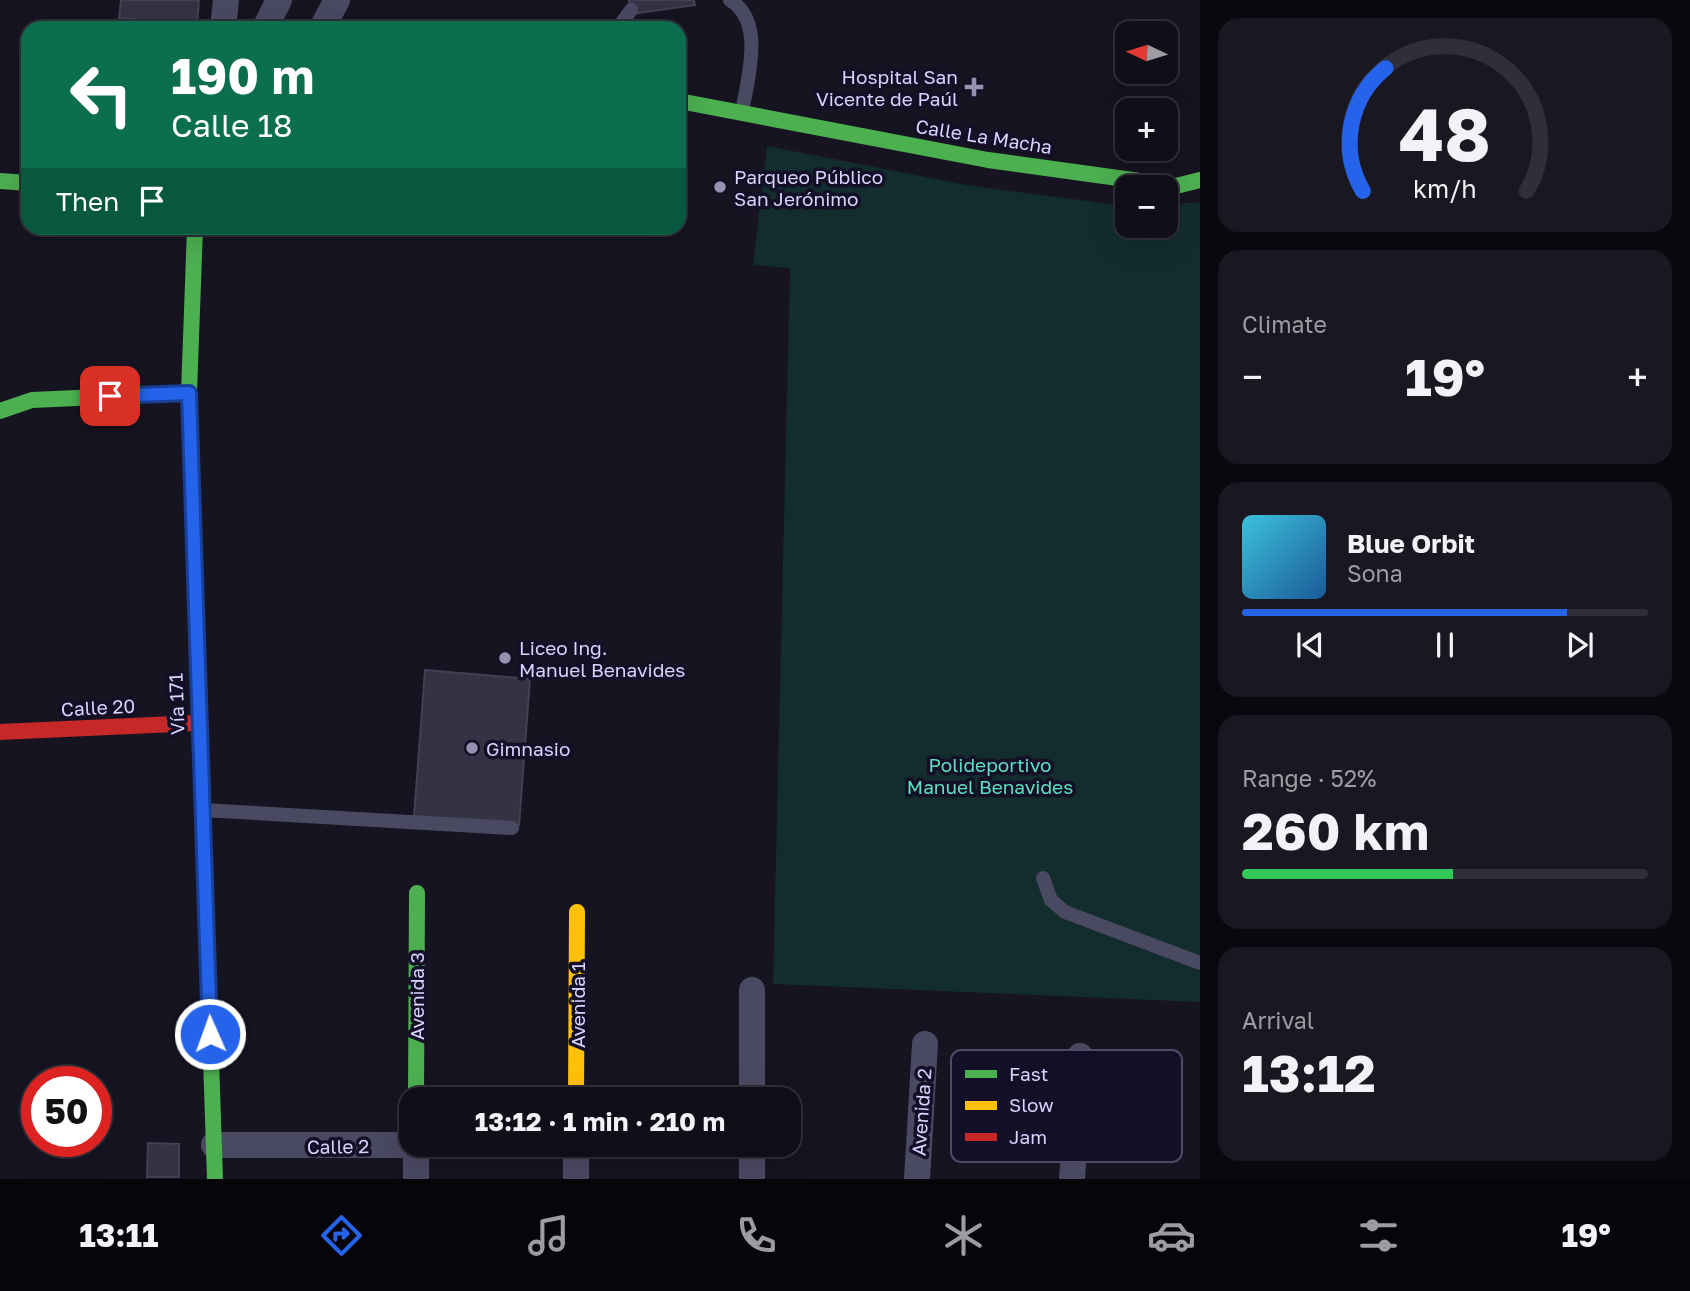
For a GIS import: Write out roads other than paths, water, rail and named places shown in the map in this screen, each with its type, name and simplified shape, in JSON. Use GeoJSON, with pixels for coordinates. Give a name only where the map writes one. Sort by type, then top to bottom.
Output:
{"type":"FeatureCollection","features":[{"type":"Feature","properties":{"kind":"street"},"geometry":{"type":"LineString","coordinates":[[224,21],[226,0]]}},
{"type":"Feature","properties":{"kind":"street"},"geometry":{"type":"LineString","coordinates":[[268,21],[279,0]]}},
{"type":"Feature","properties":{"kind":"street"},"geometry":{"type":"LineString","coordinates":[[326,21],[337,0]]}},
{"type":"Feature","properties":{"kind":"street","name":"Calle La Macha"},"geometry":{"type":"LineString","coordinates":[[686,102],[988,160],[1176,186],[1200,180]]}},
{"type":"Feature","properties":{"kind":"street"},"geometry":{"type":"LineString","coordinates":[[0,181],[21,182]]}},
{"type":"Feature","properties":{"kind":"street","name":"Vía 171"},"geometry":{"type":"LineString","coordinates":[[195,235],[189,393],[197,723],[215,1179]]}},
{"type":"Feature","properties":{"kind":"street"},"geometry":{"type":"LineString","coordinates":[[0,411],[32,400],[189,393]]}},
{"type":"Feature","properties":{"kind":"street","name":"Calle 20"},"geometry":{"type":"LineString","coordinates":[[0,732],[197,723]]}},
{"type":"Feature","properties":{"kind":"street","name":"Avenida 3"},"geometry":{"type":"LineString","coordinates":[[416,1087],[417,893]]}},
{"type":"Feature","properties":{"kind":"street","name":"Avenida 1"},"geometry":{"type":"LineString","coordinates":[[576,1087],[577,912]]}},
{"type":"Feature","properties":{"kind":"street"},"geometry":{"type":"LineString","coordinates":[[752,990],[752,1087]]}},
{"type":"Feature","properties":{"kind":"street","name":"Avenida 2"},"geometry":{"type":"LineString","coordinates":[[917,1179],[925,1044]]}},
{"type":"Feature","properties":{"kind":"street","name":"Calle 2"},"geometry":{"type":"LineString","coordinates":[[214,1145],[399,1145]]}},
{"type":"Feature","properties":{"kind":"street"},"geometry":{"type":"LineString","coordinates":[[416,1157],[416,1179]]}},
{"type":"Feature","properties":{"kind":"street"},"geometry":{"type":"LineString","coordinates":[[576,1157],[576,1179]]}},
{"type":"Feature","properties":{"kind":"street"},"geometry":{"type":"LineString","coordinates":[[751,1179],[752,1157]]}},
{"type":"Feature","properties":{"kind":"lane"},"geometry":{"type":"LineString","coordinates":[[730,0],[739,5],[752,34],[742,114]]}},
{"type":"Feature","properties":{"kind":"lane"},"geometry":{"type":"LineString","coordinates":[[623,21],[631,10]]}},
{"type":"Feature","properties":{"kind":"lane"},"geometry":{"type":"LineString","coordinates":[[202,810],[512,828]]}},
{"type":"Feature","properties":{"kind":"lane"},"geometry":{"type":"LineString","coordinates":[[1043,878],[1051,900],[1065,912],[1200,963]]}},
{"type":"Feature","properties":{"kind":"place","name":"Hospital San Vicente de Paúl"},"geometry":{"type":"Point","coordinates":[974,87]}},
{"type":"Feature","properties":{"kind":"place","name":"Parqueo Público San Jerónimo"},"geometry":{"type":"Point","coordinates":[720,187]}},
{"type":"Feature","properties":{"kind":"place","name":"Liceo Ing. Manuel Benavides"},"geometry":{"type":"Point","coordinates":[505,658]}},
{"type":"Feature","properties":{"kind":"place","name":"Gimnasio"},"geometry":{"type":"Point","coordinates":[472,748]}},
{"type":"Feature","properties":{"kind":"park label","name":"Polideportivo Manuel Benavides"},"geometry":{"type":"Point","coordinates":[990,775]}}]}
